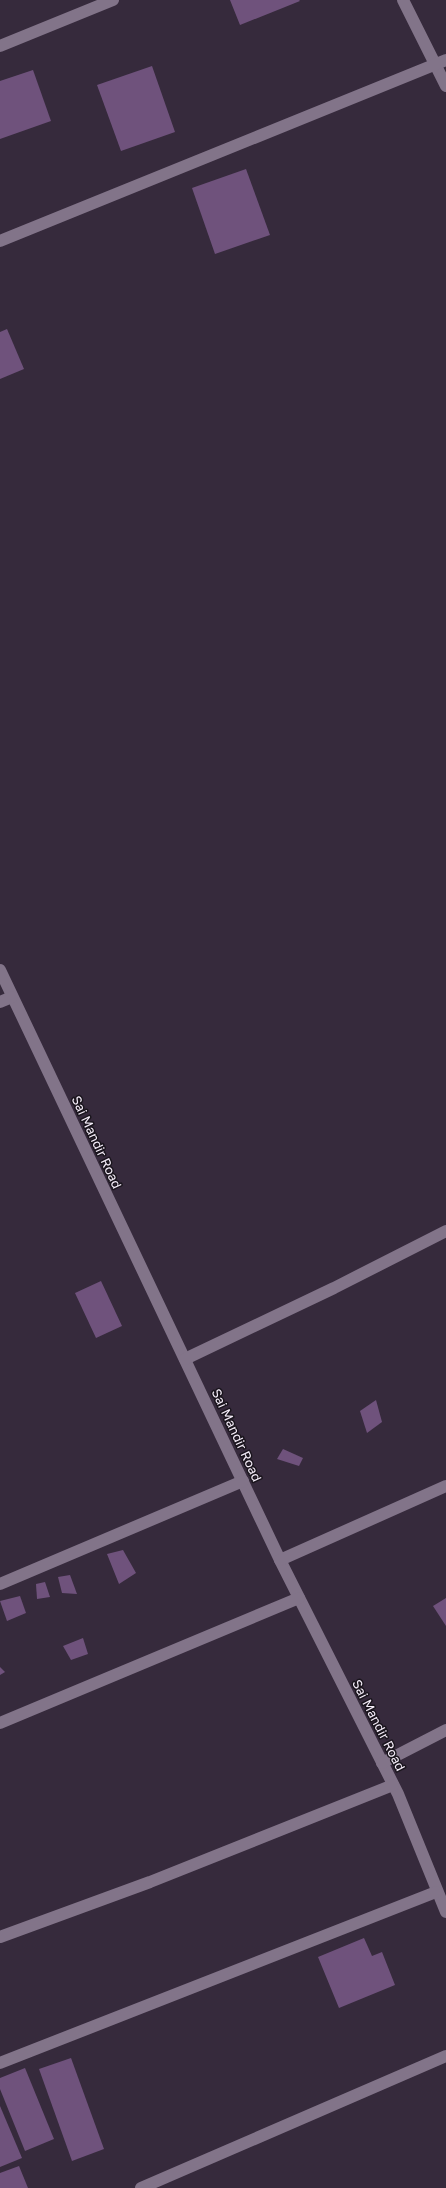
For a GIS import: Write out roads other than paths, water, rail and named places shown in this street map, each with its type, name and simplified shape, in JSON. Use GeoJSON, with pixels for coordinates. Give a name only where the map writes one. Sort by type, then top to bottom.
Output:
{"type":"FeatureCollection","features":[{"type":"Feature","properties":{"kind":"street"},"geometry":{"type":"LineString","coordinates":[[0,46],[113,0]]}},
{"type":"Feature","properties":{"kind":"street"},"geometry":{"type":"LineString","coordinates":[[404,0],[441,62],[446,86]]}},
{"type":"Feature","properties":{"kind":"street"},"geometry":{"type":"LineString","coordinates":[[0,241],[441,62]]}},
{"type":"Feature","properties":{"kind":"street","name":"Sai Mandir Road"},"geometry":{"type":"LineString","coordinates":[[0,970],[280,1560],[393,1785],[436,1892],[446,1912]]}},
{"type":"Feature","properties":{"kind":"street"},"geometry":{"type":"LineString","coordinates":[[0,1002],[12,997]]}},
{"type":"Feature","properties":{"kind":"street"},"geometry":{"type":"LineString","coordinates":[[185,1359],[334,1288],[446,1231]]}},
{"type":"Feature","properties":{"kind":"street"},"geometry":{"type":"LineString","coordinates":[[0,1584],[243,1481]]}},
{"type":"Feature","properties":{"kind":"street"},"geometry":{"type":"LineString","coordinates":[[280,1560],[446,1486]]}},
{"type":"Feature","properties":{"kind":"street"},"geometry":{"type":"LineString","coordinates":[[0,1723],[299,1598]]}},
{"type":"Feature","properties":{"kind":"street"},"geometry":{"type":"LineString","coordinates":[[382,1764],[446,1730]]}},
{"type":"Feature","properties":{"kind":"street"},"geometry":{"type":"LineString","coordinates":[[0,1937],[150,1882],[393,1785]]}},
{"type":"Feature","properties":{"kind":"street"},"geometry":{"type":"LineString","coordinates":[[0,2063],[436,1892]]}},
{"type":"Feature","properties":{"kind":"street"},"geometry":{"type":"LineString","coordinates":[[141,2188],[446,2056]]}}]}
